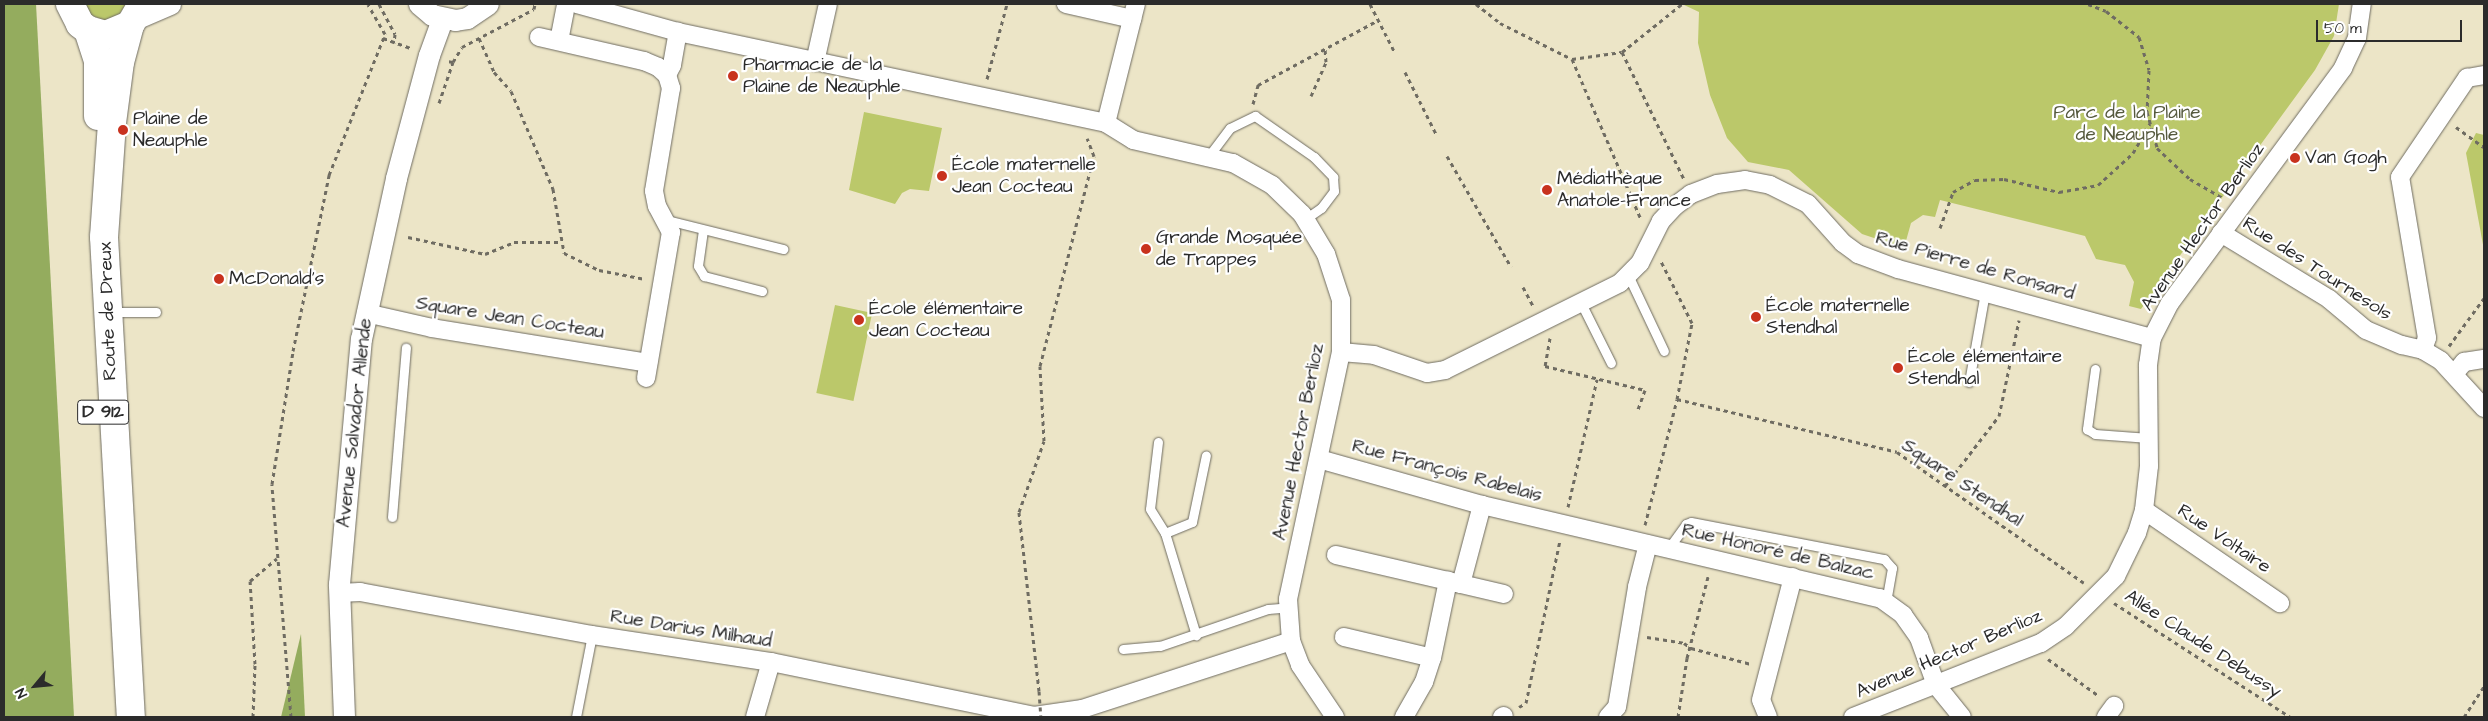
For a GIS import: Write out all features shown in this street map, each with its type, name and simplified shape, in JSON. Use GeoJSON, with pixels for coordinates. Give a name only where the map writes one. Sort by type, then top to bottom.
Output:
{"type":"FeatureCollection","features":[{"type":"Feature","properties":{"kind":"main road"},"geometry":{"type":"LineString","coordinates":[[70,4],[74,16],[88,30],[115,34],[136,16]]}},
{"type":"Feature","properties":{"kind":"main road","name":"Route de Dreux"},"geometry":{"type":"LineString","coordinates":[[131,717],[104,237],[112,123],[120,62],[136,16]]}},
{"type":"Feature","properties":{"kind":"main road","name":"Route de Dreux"},"geometry":{"type":"LineString","coordinates":[[88,30],[98,60],[97,262],[120,717]]}},
{"type":"Feature","properties":{"kind":"street"},"geometry":{"type":"LineString","coordinates":[[136,16],[170,4]]}},
{"type":"Feature","properties":{"kind":"street"},"geometry":{"type":"LineString","coordinates":[[419,4],[442,19],[467,18],[488,4]]}},
{"type":"Feature","properties":{"kind":"street"},"geometry":{"type":"LineString","coordinates":[[559,41],[566,4]]}},
{"type":"Feature","properties":{"kind":"street","name":"Avenue Hector Berlioz"},"geometry":{"type":"LineString","coordinates":[[577,4],[678,32],[982,99],[1106,122],[1133,140],[1233,163],[1272,185],[1305,220],[1326,254],[1341,300],[1341,352],[1289,607],[1291,641],[1300,665],[1335,717]]}},
{"type":"Feature","properties":{"kind":"street"},"geometry":{"type":"LineString","coordinates":[[815,62],[828,4]]}},
{"type":"Feature","properties":{"kind":"street"},"geometry":{"type":"LineString","coordinates":[[1066,4],[1134,11],[1106,122]]}},
{"type":"Feature","properties":{"kind":"street","name":"Avenue Hector Berlioz"},"geometry":{"type":"LineString","coordinates":[[1853,717],[2041,643],[2066,626],[2101,594],[2128,555],[2144,510],[2150,466],[2148,365],[2152,338],[2170,303],[2344,68],[2357,38],[2362,4]]}},
{"type":"Feature","properties":{"kind":"street","name":"Avenue Salvador Allende"},"geometry":{"type":"LineString","coordinates":[[344,717],[339,593],[366,313],[396,178],[429,55],[442,19]]}},
{"type":"Feature","properties":{"kind":"street"},"geometry":{"type":"LineString","coordinates":[[667,75],[672,66],[678,32]]}},
{"type":"Feature","properties":{"kind":"street"},"geometry":{"type":"LineString","coordinates":[[539,37],[644,61],[658,67],[667,75],[671,88],[654,191],[657,206],[667,220],[671,232],[662,283]]}},
{"type":"Feature","properties":{"kind":"street"},"geometry":{"type":"LineString","coordinates":[[2423,350],[2427,338],[2400,177],[2467,78],[2484,75]]}},
{"type":"Feature","properties":{"kind":"street","name":"Rue Pierre de Ronsard"},"geometry":{"type":"LineString","coordinates":[[1341,352],[1374,355],[1427,373],[1445,370],[1620,283],[1640,263],[1661,221],[1691,194],[1717,184],[1745,180],[1770,185],[1808,204],[1843,243],[1858,254],[1898,269],[2152,338]]}},
{"type":"Feature","properties":{"kind":"street","name":"Rue des Tournesols"},"geometry":{"type":"LineString","coordinates":[[2221,233],[2329,299],[2366,330],[2402,346],[2423,350],[2454,374],[2484,408]]}},
{"type":"Feature","properties":{"kind":"street","name":"Square Jean Cocteau"},"geometry":{"type":"LineString","coordinates":[[366,313],[432,328],[647,370],[662,283]]}},
{"type":"Feature","properties":{"kind":"street"},"geometry":{"type":"LineString","coordinates":[[2454,374],[2464,362],[2484,359]]}},
{"type":"Feature","properties":{"kind":"street","name":"Rue François Rabelais"},"geometry":{"type":"LineString","coordinates":[[1319,458],[1482,505],[1564,524]]}},
{"type":"Feature","properties":{"kind":"street"},"geometry":{"type":"LineString","coordinates":[[1404,717],[1424,682],[1454,583],[1482,505]]}},
{"type":"Feature","properties":{"kind":"street","name":"Rue Voltaire"},"geometry":{"type":"LineString","coordinates":[[2144,510],[2280,603]]}},
{"type":"Feature","properties":{"kind":"street","name":"Rue Honoré de Balzac"},"geometry":{"type":"LineString","coordinates":[[1564,524],[1880,598],[1903,615],[1919,638],[1936,684],[1962,717]]}},
{"type":"Feature","properties":{"kind":"street"},"geometry":{"type":"LineString","coordinates":[[1608,717],[1617,707],[1644,543]]}},
{"type":"Feature","properties":{"kind":"street"},"geometry":{"type":"LineString","coordinates":[[1336,554],[1504,594]]}},
{"type":"Feature","properties":{"kind":"street"},"geometry":{"type":"LineString","coordinates":[[1768,717],[1761,700],[1793,577]]}},
{"type":"Feature","properties":{"kind":"street","name":"Rue Darius Milhaud"},"geometry":{"type":"LineString","coordinates":[[339,593],[360,592],[592,635],[771,662],[1037,716],[1082,709],[1291,641]]}},
{"type":"Feature","properties":{"kind":"street"},"geometry":{"type":"LineString","coordinates":[[1344,637],[1432,658]]}},
{"type":"Feature","properties":{"kind":"street"},"geometry":{"type":"LineString","coordinates":[[755,717],[771,662]]}},
{"type":"Feature","properties":{"kind":"lane"},"geometry":{"type":"LineString","coordinates":[[1208,157],[1230,128],[1255,116],[1314,157],[1333,177],[1334,191],[1321,208],[1305,220]]}},
{"type":"Feature","properties":{"kind":"lane"},"geometry":{"type":"LineString","coordinates":[[667,220],[783,249]]}},
{"type":"Feature","properties":{"kind":"lane"},"geometry":{"type":"LineString","coordinates":[[703,230],[698,266],[704,276],[762,291]]}},
{"type":"Feature","properties":{"kind":"lane"},"geometry":{"type":"LineString","coordinates":[[1628,274],[1664,351]]}},
{"type":"Feature","properties":{"kind":"lane"},"geometry":{"type":"LineString","coordinates":[[1969,382],[1984,292]]}},
{"type":"Feature","properties":{"kind":"lane"},"geometry":{"type":"LineString","coordinates":[[1581,303],[1612,363]]}},
{"type":"Feature","properties":{"kind":"lane"},"geometry":{"type":"LineString","coordinates":[[108,312],[156,312]]}},
{"type":"Feature","properties":{"kind":"lane"},"geometry":{"type":"LineString","coordinates":[[392,517],[406,348]]}},
{"type":"Feature","properties":{"kind":"lane"},"geometry":{"type":"LineString","coordinates":[[2096,369],[2088,429],[2095,434],[2149,438]]}},
{"type":"Feature","properties":{"kind":"lane"},"geometry":{"type":"LineString","coordinates":[[1158,442],[1150,509],[1165,532],[1196,635]]}},
{"type":"Feature","properties":{"kind":"lane"},"geometry":{"type":"LineString","coordinates":[[1165,532],[1192,522],[1206,455]]}},
{"type":"Feature","properties":{"kind":"lane"},"geometry":{"type":"LineString","coordinates":[[1668,549],[1686,524],[1691,522],[1884,559],[1890,562],[1892,568],[1886,603]]}},
{"type":"Feature","properties":{"kind":"lane"},"geometry":{"type":"LineString","coordinates":[[1122,649],[1160,646],[1268,609],[1289,607]]}},
{"type":"Feature","properties":{"kind":"lane"},"geometry":{"type":"LineString","coordinates":[[576,717],[592,635]]}},
{"type":"Feature","properties":{"kind":"path"},"geometry":{"type":"LineString","coordinates":[[291,717],[272,484],[313,249],[329,175],[384,34],[368,4]]}},
{"type":"Feature","properties":{"kind":"path"},"geometry":{"type":"LineString","coordinates":[[379,4],[395,34],[394,42]]}},
{"type":"Feature","properties":{"kind":"path"},"geometry":{"type":"LineString","coordinates":[[438,107],[453,62],[462,47],[534,9],[536,4]]}},
{"type":"Feature","properties":{"kind":"path"},"geometry":{"type":"LineString","coordinates":[[982,99],[1007,4]]}},
{"type":"Feature","properties":{"kind":"path"},"geometry":{"type":"LineString","coordinates":[[1370,4],[1394,51]]}},
{"type":"Feature","properties":{"kind":"path"},"geometry":{"type":"LineString","coordinates":[[1476,4],[1500,23],[1572,59],[1622,52],[1682,4]]}},
{"type":"Feature","properties":{"kind":"path"},"geometry":{"type":"LineString","coordinates":[[2088,4],[2106,11],[2139,36],[2149,70],[2147,112],[2157,148],[2190,179],[2239,209]]}},
{"type":"Feature","properties":{"kind":"path"},"geometry":{"type":"LineString","coordinates":[[1255,116],[1252,96],[1258,85],[1378,20]]}},
{"type":"Feature","properties":{"kind":"path"},"geometry":{"type":"LineString","coordinates":[[383,38],[453,62]]}},
{"type":"Feature","properties":{"kind":"path"},"geometry":{"type":"LineString","coordinates":[[479,38],[494,72],[511,91],[553,189],[560,242],[564,253],[599,270],[662,283]]}},
{"type":"Feature","properties":{"kind":"path"},"geometry":{"type":"LineString","coordinates":[[1312,96],[1326,62],[1325,49]]}},
{"type":"Feature","properties":{"kind":"path"},"geometry":{"type":"LineString","coordinates":[[1622,52],[1691,194]]}},
{"type":"Feature","properties":{"kind":"path"},"geometry":{"type":"LineString","coordinates":[[1572,59],[1651,241],[1692,323],[1644,543]]}},
{"type":"Feature","properties":{"kind":"path"},"geometry":{"type":"LineString","coordinates":[[1405,72],[1436,134]]}},
{"type":"Feature","properties":{"kind":"path"},"geometry":{"type":"LineString","coordinates":[[1037,716],[1039,691],[1019,512],[1044,441],[1040,366],[1094,156],[1078,116]]}},
{"type":"Feature","properties":{"kind":"path"},"geometry":{"type":"LineString","coordinates":[[2441,117],[2484,147]]}},
{"type":"Feature","properties":{"kind":"path"},"geometry":{"type":"LineString","coordinates":[[1940,228],[1953,192],[1975,180],[2004,179],[2058,192],[2098,184],[2133,153],[2150,123]]}},
{"type":"Feature","properties":{"kind":"path"},"geometry":{"type":"LineString","coordinates":[[1447,156],[1511,268]]}},
{"type":"Feature","properties":{"kind":"path"},"geometry":{"type":"LineString","coordinates":[[408,236],[486,254],[514,242],[560,242]]}},
{"type":"Feature","properties":{"kind":"path"},"geometry":{"type":"LineString","coordinates":[[1523,287],[1550,339],[1545,366],[1645,390],[1637,412]]}},
{"type":"Feature","properties":{"kind":"path"},"geometry":{"type":"LineString","coordinates":[[2447,348],[2484,298]]}},
{"type":"Feature","properties":{"kind":"path"},"geometry":{"type":"LineString","coordinates":[[1945,486],[1999,416],[2023,303]]}},
{"type":"Feature","properties":{"kind":"path"},"geometry":{"type":"LineString","coordinates":[[1503,716],[1526,703],[1597,379]]}},
{"type":"Feature","properties":{"kind":"path","name":"Square Stendhal"},"geometry":{"type":"LineString","coordinates":[[1677,398],[1897,452],[2101,594]]}},
{"type":"Feature","properties":{"kind":"path"},"geometry":{"type":"LineString","coordinates":[[253,717],[255,664],[250,581],[277,558]]}},
{"type":"Feature","properties":{"kind":"path"},"geometry":{"type":"LineString","coordinates":[[1678,717],[1687,658],[1712,559]]}},
{"type":"Feature","properties":{"kind":"path","name":"Allée Claude Debussy"},"geometry":{"type":"LineString","coordinates":[[2101,594],[2290,717]]}},
{"type":"Feature","properties":{"kind":"path"},"geometry":{"type":"LineString","coordinates":[[1630,634],[1684,643],[1691,648],[1769,669]]}},
{"type":"Feature","properties":{"kind":"path"},"geometry":{"type":"LineString","coordinates":[[2041,643],[2048,661],[2110,712]]}},
{"type":"Feature","properties":{"kind":"path"},"geometry":{"type":"LineString","coordinates":[[2464,717],[2484,686]]}},
{"type":"Feature","properties":{"kind":"green space"},"geometry":{"type":"Polygon","coordinates":[[[4,4],[36,4],[74,717],[4,717],[4,4]]]}},
{"type":"Feature","properties":{"kind":"green space"},"geometry":{"type":"Polygon","coordinates":[[[85,4],[126,4],[118,16],[105,21],[91,15],[85,4]]]}},
{"type":"Feature","properties":{"kind":"green space","name":"Parc de la Plaine de Neauphle"},"geometry":{"type":"Polygon","coordinates":[[[1682,4],[2339,4],[2334,36],[2315,70],[2141,309],[2129,306],[2134,282],[2125,265],[2096,259],[2085,236],[1940,200],[1935,217],[1923,215],[1911,223],[1904,248],[1862,234],[1789,170],[1748,162],[1727,138],[1710,95],[1698,43],[1699,12],[1682,4]]]}},
{"type":"Feature","properties":{"kind":"green space"},"geometry":{"type":"Polygon","coordinates":[[[864,112],[942,128],[929,191],[910,189],[902,193],[895,204],[849,190],[864,112]]]}},
{"type":"Feature","properties":{"kind":"green space"},"geometry":{"type":"Polygon","coordinates":[[[2476,133],[2484,135],[2484,250],[2466,153],[2476,133]]]}},
{"type":"Feature","properties":{"kind":"green space"},"geometry":{"type":"Polygon","coordinates":[[[835,305],[872,313],[853,401],[816,393],[835,305]]]}},
{"type":"Feature","properties":{"kind":"green space"},"geometry":{"type":"Polygon","coordinates":[[[301,634],[305,717],[281,717],[301,634]]]}},
{"type":"Feature","properties":{"kind":"place","name":"Pharmacie de la Plaine de Neauphle"},"geometry":{"type":"Point","coordinates":[733,76]}},
{"type":"Feature","properties":{"kind":"place","name":"Plaine de Neauphle"},"geometry":{"type":"Point","coordinates":[123,130]}},
{"type":"Feature","properties":{"kind":"place","name":"Van Gogh"},"geometry":{"type":"Point","coordinates":[2295,158]}},
{"type":"Feature","properties":{"kind":"place","name":"École maternelle Jean Cocteau"},"geometry":{"type":"Point","coordinates":[942,176]}},
{"type":"Feature","properties":{"kind":"place","name":"Médiathèque Anatole-France"},"geometry":{"type":"Point","coordinates":[1547,190]}},
{"type":"Feature","properties":{"kind":"place","name":"Grande Mosquée de Trappes"},"geometry":{"type":"Point","coordinates":[1146,249]}},
{"type":"Feature","properties":{"kind":"place","name":"McDonald's"},"geometry":{"type":"Point","coordinates":[219,279]}},
{"type":"Feature","properties":{"kind":"place","name":"École maternelle Stendhal"},"geometry":{"type":"Point","coordinates":[1756,317]}},
{"type":"Feature","properties":{"kind":"place","name":"École élémentaire Jean Cocteau"},"geometry":{"type":"Point","coordinates":[859,320]}},
{"type":"Feature","properties":{"kind":"place","name":"École élémentaire Stendhal"},"geometry":{"type":"Point","coordinates":[1898,368]}}]}
